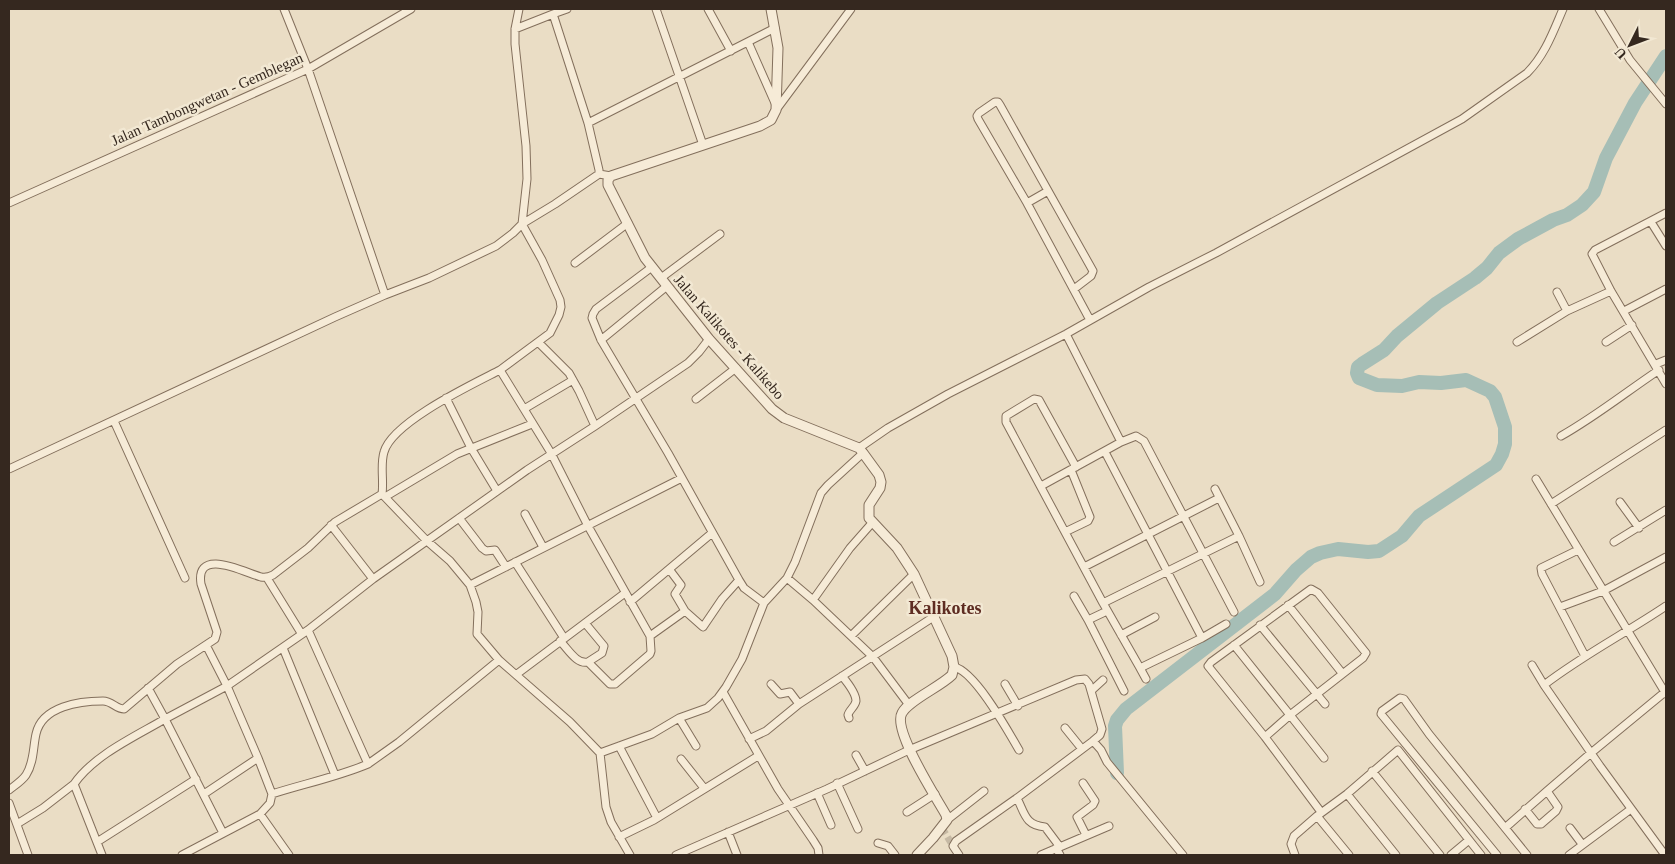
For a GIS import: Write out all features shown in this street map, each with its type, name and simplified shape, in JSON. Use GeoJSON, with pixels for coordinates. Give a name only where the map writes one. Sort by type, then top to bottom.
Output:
{"type":"FeatureCollection","features":[{"type":"Feature","properties":{"kind":"street"},"geometry":{"type":"LineString","coordinates":[[284,9],[308,69],[385,294]]}},
{"type":"Feature","properties":{"kind":"street","name":"Jalan Tambongwetan - Gemblegan"},"geometry":{"type":"LineString","coordinates":[[9,203],[308,69],[412,9]]}},
{"type":"Feature","properties":{"kind":"street"},"geometry":{"type":"LineString","coordinates":[[519,9],[515,29],[515,44],[527,159],[527,179],[522,224],[546,268],[557,292],[561,307],[555,325],[550,333],[539,343],[500,370],[427,410],[404,428],[388,444],[384,452],[384,496],[450,561],[470,585],[478,612],[477,634],[499,660],[570,722],[600,753],[606,807],[611,822],[630,855]]}},
{"type":"Feature","properties":{"kind":"street"},"geometry":{"type":"LineString","coordinates":[[515,29],[567,9]]}},
{"type":"Feature","properties":{"kind":"street"},"geometry":{"type":"LineString","coordinates":[[656,9],[703,145]]}},
{"type":"Feature","properties":{"kind":"street"},"geometry":{"type":"LineString","coordinates":[[708,9],[731,51]]}},
{"type":"Feature","properties":{"kind":"street"},"geometry":{"type":"LineString","coordinates":[[9,468],[385,294],[429,278],[496,246],[522,224],[599,174],[611,176],[766,124],[772,120],[776,107],[778,64],[771,9]]}},
{"type":"Feature","properties":{"kind":"street"},"geometry":{"type":"LineString","coordinates":[[776,107],[851,9]]}},
{"type":"Feature","properties":{"kind":"street"},"geometry":{"type":"LineString","coordinates":[[600,753],[652,734],[679,718],[707,708],[723,692],[745,652],[764,603],[787,578],[796,562],[821,493],[861,450],[888,428],[941,398],[1066,334],[1149,287],[1462,119],[1527,73],[1535,65],[1543,54],[1562,9]]}},
{"type":"Feature","properties":{"kind":"street"},"geometry":{"type":"LineString","coordinates":[[1599,9],[1630,60],[1666,104]]}},
{"type":"Feature","properties":{"kind":"street"},"geometry":{"type":"LineString","coordinates":[[553,14],[588,123],[599,174]]}},
{"type":"Feature","properties":{"kind":"street"},"geometry":{"type":"LineString","coordinates":[[588,123],[774,28]]}},
{"type":"Feature","properties":{"kind":"street"},"geometry":{"type":"LineString","coordinates":[[748,42],[776,107]]}},
{"type":"Feature","properties":{"kind":"street"},"geometry":{"type":"LineString","coordinates":[[1074,289],[1091,276],[1093,271],[998,102],[995,102],[979,113],[978,119],[1027,203],[1090,320]]}},
{"type":"Feature","properties":{"kind":"street","name":"Jalan Kalikotes - Kalikebo"},"geometry":{"type":"LineString","coordinates":[[611,176],[608,180],[608,185],[640,250],[709,338],[736,368],[778,414],[861,450]]}},
{"type":"Feature","properties":{"kind":"street"},"geometry":{"type":"LineString","coordinates":[[1027,203],[1048,191]]}},
{"type":"Feature","properties":{"kind":"street"},"geometry":{"type":"LineString","coordinates":[[1666,213],[1592,253],[1611,291],[1666,384]]}},
{"type":"Feature","properties":{"kind":"street"},"geometry":{"type":"LineString","coordinates":[[1651,222],[1666,246]]}},
{"type":"Feature","properties":{"kind":"street"},"geometry":{"type":"LineString","coordinates":[[575,263],[628,223]]}},
{"type":"Feature","properties":{"kind":"street"},"geometry":{"type":"LineString","coordinates":[[661,278],[720,234]]}},
{"type":"Feature","properties":{"kind":"street"},"geometry":{"type":"LineString","coordinates":[[652,267],[596,309],[592,318],[601,340],[739,580],[744,588],[764,603]]}},
{"type":"Feature","properties":{"kind":"street"},"geometry":{"type":"LineString","coordinates":[[601,340],[667,286]]}},
{"type":"Feature","properties":{"kind":"street"},"geometry":{"type":"LineString","coordinates":[[1624,311],[1666,289]]}},
{"type":"Feature","properties":{"kind":"street"},"geometry":{"type":"LineString","coordinates":[[1517,342],[1567,311],[1611,291]]}},
{"type":"Feature","properties":{"kind":"street"},"geometry":{"type":"LineString","coordinates":[[1557,292],[1567,311]]}},
{"type":"Feature","properties":{"kind":"street"},"geometry":{"type":"LineString","coordinates":[[1606,342],[1632,325]]}},
{"type":"Feature","properties":{"kind":"street"},"geometry":{"type":"LineString","coordinates":[[1066,334],[1121,442]]}},
{"type":"Feature","properties":{"kind":"street"},"geometry":{"type":"LineString","coordinates":[[17,824],[43,808],[123,742],[228,686],[283,648],[427,540],[551,453],[595,426],[688,363],[709,338]]}},
{"type":"Feature","properties":{"kind":"street"},"geometry":{"type":"LineString","coordinates":[[539,343],[562,365],[573,380],[595,426]]}},
{"type":"Feature","properties":{"kind":"street"},"geometry":{"type":"LineString","coordinates":[[1561,436],[1582,424],[1666,360]]}},
{"type":"Feature","properties":{"kind":"street"},"geometry":{"type":"LineString","coordinates":[[696,400],[736,368]]}},
{"type":"Feature","properties":{"kind":"street"},"geometry":{"type":"LineString","coordinates":[[500,370],[551,453],[588,526],[650,636],[651,651],[648,656],[615,684],[610,684],[588,662]]}},
{"type":"Feature","properties":{"kind":"street"},"geometry":{"type":"LineString","coordinates":[[524,409],[573,380]]}},
{"type":"Feature","properties":{"kind":"street"},"geometry":{"type":"LineString","coordinates":[[446,398],[471,448],[497,491]]}},
{"type":"Feature","properties":{"kind":"street"},"geometry":{"type":"LineString","coordinates":[[1065,532],[1088,521],[1090,517],[1074,469],[1039,400],[1034,399],[1008,414],[1005,420],[1120,635],[1146,679]]}},
{"type":"Feature","properties":{"kind":"street"},"geometry":{"type":"LineString","coordinates":[[114,421],[186,578]]}},
{"type":"Feature","properties":{"kind":"street"},"geometry":{"type":"LineString","coordinates":[[9,790],[27,774],[36,733],[41,721],[50,714],[69,706],[100,701],[108,702],[120,709],[124,709],[133,704],[148,688],[177,664],[215,639],[217,632],[201,584],[200,576],[202,571],[213,564],[226,565],[267,578],[273,576],[349,513],[384,496],[450,458],[532,424]]}},
{"type":"Feature","properties":{"kind":"street"},"geometry":{"type":"LineString","coordinates":[[1551,504],[1666,430]]}},
{"type":"Feature","properties":{"kind":"street"},"geometry":{"type":"LineString","coordinates":[[1041,486],[1121,442],[1136,436],[1141,438],[1234,612]]}},
{"type":"Feature","properties":{"kind":"street"},"geometry":{"type":"LineString","coordinates":[[861,450],[882,482],[869,505],[868,514],[872,523],[897,548],[914,574],[935,616],[954,667],[952,675],[948,680],[910,705],[902,713],[901,718],[909,750],[935,794],[947,820]]}},
{"type":"Feature","properties":{"kind":"street"},"geometry":{"type":"LineString","coordinates":[[1105,452],[1202,638]]}},
{"type":"Feature","properties":{"kind":"street"},"geometry":{"type":"LineString","coordinates":[[470,585],[682,478]]}},
{"type":"Feature","properties":{"kind":"street"},"geometry":{"type":"LineString","coordinates":[[1504,828],[1591,753],[1666,693],[1536,479]]}},
{"type":"Feature","properties":{"kind":"street"},"geometry":{"type":"LineString","coordinates":[[1215,489],[1260,582]]}},
{"type":"Feature","properties":{"kind":"street"},"geometry":{"type":"LineString","coordinates":[[1084,568],[1219,498]]}},
{"type":"Feature","properties":{"kind":"street"},"geometry":{"type":"LineString","coordinates":[[1620,502],[1639,528]]}},
{"type":"Feature","properties":{"kind":"street"},"geometry":{"type":"LineString","coordinates":[[1614,542],[1666,510]]}},
{"type":"Feature","properties":{"kind":"street"},"geometry":{"type":"LineString","coordinates":[[524,514],[543,547]]}},
{"type":"Feature","properties":{"kind":"street"},"geometry":{"type":"LineString","coordinates":[[459,518],[482,548],[486,551],[495,550],[506,567]]}},
{"type":"Feature","properties":{"kind":"street"},"geometry":{"type":"LineString","coordinates":[[814,600],[850,548],[872,523]]}},
{"type":"Feature","properties":{"kind":"street"},"geometry":{"type":"LineString","coordinates":[[331,526],[373,579]]}},
{"type":"Feature","properties":{"kind":"street"},"geometry":{"type":"LineString","coordinates":[[630,602],[712,533]]}},
{"type":"Feature","properties":{"kind":"street"},"geometry":{"type":"LineString","coordinates":[[1103,603],[1239,536]]}},
{"type":"Feature","properties":{"kind":"street"},"geometry":{"type":"LineString","coordinates":[[1578,550],[1541,568],[1542,574],[1585,656]]}},
{"type":"Feature","properties":{"kind":"street"},"geometry":{"type":"LineString","coordinates":[[1560,607],[1603,591],[1666,556]]}},
{"type":"Feature","properties":{"kind":"street"},"geometry":{"type":"LineString","coordinates":[[515,562],[562,640],[579,661],[584,663],[602,653],[604,646],[585,623]]}},
{"type":"Feature","properties":{"kind":"street"},"geometry":{"type":"LineString","coordinates":[[669,569],[681,585],[675,594],[685,611],[703,626],[722,599],[739,580]]}},
{"type":"Feature","properties":{"kind":"street"},"geometry":{"type":"LineString","coordinates":[[851,636],[914,574]]}},
{"type":"Feature","properties":{"kind":"street"},"geometry":{"type":"LineString","coordinates":[[267,578],[304,631],[368,764]]}},
{"type":"Feature","properties":{"kind":"street"},"geometry":{"type":"LineString","coordinates":[[787,578],[814,600],[873,657],[910,705]]}},
{"type":"Feature","properties":{"kind":"street"},"geometry":{"type":"LineString","coordinates":[[1265,737],[1366,655],[1366,652],[1318,592],[1314,590],[1309,590],[1260,625],[1209,663],[1208,667],[1265,737],[1349,855]]}},
{"type":"Feature","properties":{"kind":"street"},"geometry":{"type":"LineString","coordinates":[[517,674],[625,593]]}},
{"type":"Feature","properties":{"kind":"street"},"geometry":{"type":"LineString","coordinates":[[1074,596],[1124,691]]}},
{"type":"Feature","properties":{"kind":"street"},"geometry":{"type":"LineString","coordinates":[[1288,605],[1342,673]]}},
{"type":"Feature","properties":{"kind":"street"},"geometry":{"type":"LineString","coordinates":[[1544,685],[1585,656],[1628,632],[1666,606]]}},
{"type":"Feature","properties":{"kind":"street"},"geometry":{"type":"LineString","coordinates":[[650,636],[685,611]]}},
{"type":"Feature","properties":{"kind":"street"},"geometry":{"type":"LineString","coordinates":[[1088,620],[1107,611]]}},
{"type":"Feature","properties":{"kind":"street"},"geometry":{"type":"LineString","coordinates":[[749,739],[766,730],[799,704],[935,616]]}},
{"type":"Feature","properties":{"kind":"street"},"geometry":{"type":"LineString","coordinates":[[1120,635],[1155,617]]}},
{"type":"Feature","properties":{"kind":"street"},"geometry":{"type":"LineString","coordinates":[[1140,668],[1202,638],[1226,624]]}},
{"type":"Feature","properties":{"kind":"street"},"geometry":{"type":"LineString","coordinates":[[1260,625],[1325,704]]}},
{"type":"Feature","properties":{"kind":"street"},"geometry":{"type":"LineString","coordinates":[[182,855],[260,814],[270,803],[272,794],[228,686],[206,644]]}},
{"type":"Feature","properties":{"kind":"street"},"geometry":{"type":"LineString","coordinates":[[1234,645],[1324,758]]}},
{"type":"Feature","properties":{"kind":"street"},"geometry":{"type":"LineString","coordinates":[[283,648],[335,775]]}},
{"type":"Feature","properties":{"kind":"street"},"geometry":{"type":"LineString","coordinates":[[272,794],[351,771],[368,764],[399,742],[499,660]]}},
{"type":"Feature","properties":{"kind":"street"},"geometry":{"type":"LineString","coordinates":[[1532,665],[1591,753],[1665,855]]}},
{"type":"Feature","properties":{"kind":"street"},"geometry":{"type":"LineString","coordinates":[[954,667],[968,674],[998,714],[1018,750]]}},
{"type":"Feature","properties":{"kind":"street"},"geometry":{"type":"LineString","coordinates":[[842,676],[856,700],[849,711],[849,718]]}},
{"type":"Feature","properties":{"kind":"street"},"geometry":{"type":"LineString","coordinates":[[676,855],[909,750],[1081,679],[1087,682],[1102,729],[1100,734],[1017,798],[956,841],[954,846],[959,855]]}},
{"type":"Feature","properties":{"kind":"street"},"geometry":{"type":"LineString","coordinates":[[1091,691],[1104,680]]}},
{"type":"Feature","properties":{"kind":"street"},"geometry":{"type":"LineString","coordinates":[[772,684],[780,694],[790,692],[799,704]]}},
{"type":"Feature","properties":{"kind":"street"},"geometry":{"type":"LineString","coordinates":[[1004,684],[1018,706]]}},
{"type":"Feature","properties":{"kind":"street"},"geometry":{"type":"LineString","coordinates":[[148,688],[223,833]]}},
{"type":"Feature","properties":{"kind":"street"},"geometry":{"type":"LineString","coordinates":[[723,692],[758,756],[818,848],[819,855]]}},
{"type":"Feature","properties":{"kind":"street"},"geometry":{"type":"LineString","coordinates":[[1497,855],[1381,714],[1382,711],[1398,699],[1404,699],[1429,734],[1527,855]]}},
{"type":"Feature","properties":{"kind":"street"},"geometry":{"type":"LineString","coordinates":[[679,718],[696,746]]}},
{"type":"Feature","properties":{"kind":"street"},"geometry":{"type":"LineString","coordinates":[[1065,728],[1082,749]]}},
{"type":"Feature","properties":{"kind":"street"},"geometry":{"type":"LineString","coordinates":[[1093,741],[1101,750],[1107,762],[1184,855]]}},
{"type":"Feature","properties":{"kind":"street"},"geometry":{"type":"LineString","coordinates":[[620,746],[657,818]]}},
{"type":"Feature","properties":{"kind":"street"},"geometry":{"type":"LineString","coordinates":[[1294,855],[1291,844],[1294,836],[1319,812],[1347,794],[1398,750],[1481,855]]}},
{"type":"Feature","properties":{"kind":"street"},"geometry":{"type":"LineString","coordinates":[[856,755],[865,771]]}},
{"type":"Feature","properties":{"kind":"street"},"geometry":{"type":"LineString","coordinates":[[619,837],[657,818],[758,756]]}},
{"type":"Feature","properties":{"kind":"street"},"geometry":{"type":"LineString","coordinates":[[204,794],[258,758]]}},
{"type":"Feature","properties":{"kind":"street"},"geometry":{"type":"LineString","coordinates":[[681,759],[704,788]]}},
{"type":"Feature","properties":{"kind":"street"},"geometry":{"type":"LineString","coordinates":[[1372,772],[1440,855]]}},
{"type":"Feature","properties":{"kind":"street"},"geometry":{"type":"LineString","coordinates":[[98,842],[196,779]]}},
{"type":"Feature","properties":{"kind":"street"},"geometry":{"type":"LineString","coordinates":[[1083,783],[1095,801],[1093,805],[1078,816],[1086,835]]}},
{"type":"Feature","properties":{"kind":"street"},"geometry":{"type":"LineString","coordinates":[[74,784],[102,855]]}},
{"type":"Feature","properties":{"kind":"street"},"geometry":{"type":"LineString","coordinates":[[837,784],[858,829]]}},
{"type":"Feature","properties":{"kind":"street"},"geometry":{"type":"LineString","coordinates":[[917,855],[938,833],[947,820],[984,791]]}},
{"type":"Feature","properties":{"kind":"street"},"geometry":{"type":"LineString","coordinates":[[1525,810],[1537,824],[1541,824],[1558,807],[1547,791]]}},
{"type":"Feature","properties":{"kind":"street"},"geometry":{"type":"LineString","coordinates":[[817,793],[831,825]]}},
{"type":"Feature","properties":{"kind":"street"},"geometry":{"type":"LineString","coordinates":[[907,812],[935,794]]}},
{"type":"Feature","properties":{"kind":"street"},"geometry":{"type":"LineString","coordinates":[[1347,794],[1396,855]]}},
{"type":"Feature","properties":{"kind":"street"},"geometry":{"type":"LineString","coordinates":[[1017,798],[1029,822],[1034,826],[1045,827],[1059,850]]}},
{"type":"Feature","properties":{"kind":"street"},"geometry":{"type":"LineString","coordinates":[[9,803],[28,855]]}},
{"type":"Feature","properties":{"kind":"street"},"geometry":{"type":"LineString","coordinates":[[1569,855],[1631,808]]}},
{"type":"Feature","properties":{"kind":"street"},"geometry":{"type":"LineString","coordinates":[[260,814],[289,855]]}},
{"type":"Feature","properties":{"kind":"street"},"geometry":{"type":"LineString","coordinates":[[1041,855],[1059,850],[1086,835],[1109,826]]}},
{"type":"Feature","properties":{"kind":"street"},"geometry":{"type":"LineString","coordinates":[[1570,828],[1582,844]]}},
{"type":"Feature","properties":{"kind":"street"},"geometry":{"type":"LineString","coordinates":[[728,832],[737,855]]}},
{"type":"Feature","properties":{"kind":"street"},"geometry":{"type":"LineString","coordinates":[[1452,855],[1469,840]]}},
{"type":"Feature","properties":{"kind":"street"},"geometry":{"type":"LineString","coordinates":[[878,843],[888,846],[895,855]]}},
{"type":"Feature","properties":{"kind":"waterway"},"geometry":{"type":"LineString","coordinates":[[1117,773],[1115,726],[1117,720],[1126,709],[1275,594],[1296,570],[1311,557],[1338,549],[1368,552],[1379,551],[1402,536],[1419,516],[1496,465],[1505,444],[1505,427],[1495,397],[1490,391],[1466,380],[1441,383],[1419,382],[1402,386],[1377,385],[1359,378],[1357,373],[1358,367],[1384,350],[1397,336],[1437,303],[1475,278],[1487,268],[1499,253],[1518,239],[1553,220],[1567,215],[1582,205],[1594,192],[1606,158],[1635,103],[1666,56]]}},
{"type":"Feature","properties":{"kind":"tunnel"},"geometry":{"type":"LineString","coordinates":[[942,828],[953,846]]}},
{"type":"Feature","properties":{"kind":"district","name":"Kalikotes"},"geometry":{"type":"Point","coordinates":[945,608]}}]}
